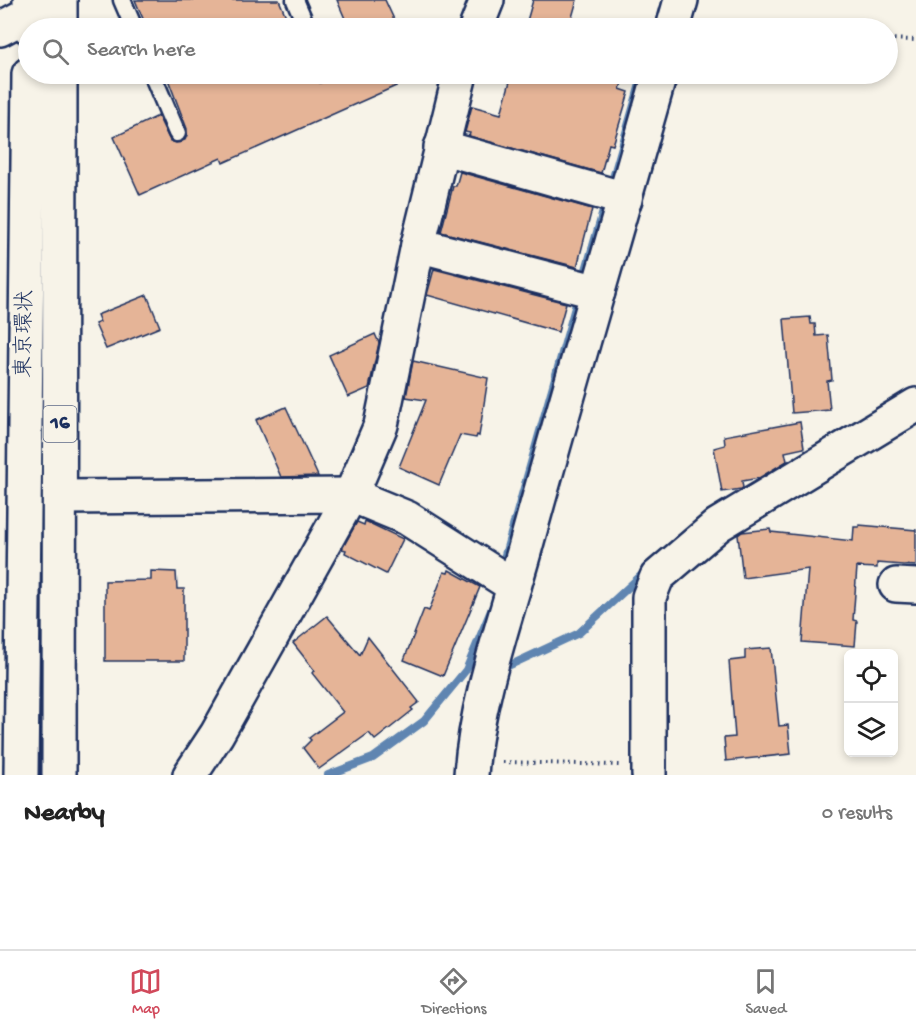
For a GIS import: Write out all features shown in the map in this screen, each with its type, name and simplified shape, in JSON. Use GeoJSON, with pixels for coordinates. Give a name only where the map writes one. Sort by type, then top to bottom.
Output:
{"type":"FeatureCollection","features":[{"type":"Feature","properties":{"kind":"main road"},"geometry":{"type":"LineString","coordinates":[[60,0],[60,18]]}},
{"type":"Feature","properties":{"kind":"main road"},"geometry":{"type":"LineString","coordinates":[[480,18],[487,0]]}},
{"type":"Feature","properties":{"kind":"main road"},"geometry":{"type":"LineString","coordinates":[[0,29],[18,20]]}},
{"type":"Feature","properties":{"kind":"main road","name":"東京環状"},"geometry":{"type":"LineString","coordinates":[[21,775],[30,84]]}},
{"type":"Feature","properties":{"kind":"main road","name":"東京環状"},"geometry":{"type":"LineString","coordinates":[[59,775],[60,84]]}},
{"type":"Feature","properties":{"kind":"main road"},"geometry":{"type":"LineString","coordinates":[[190,775],[217,734],[351,495],[381,425],[418,245],[457,84]]}},
{"type":"Feature","properties":{"kind":"main road"},"geometry":{"type":"LineString","coordinates":[[472,767],[484,695],[562,412],[585,289],[613,195],[656,84]]}},
{"type":"Feature","properties":{"kind":"main road"},"geometry":{"type":"LineString","coordinates":[[441,147],[613,195]]}},
{"type":"Feature","properties":{"kind":"main road"},"geometry":{"type":"LineString","coordinates":[[418,245],[585,289]]}},
{"type":"Feature","properties":{"kind":"main road"},"geometry":{"type":"LineString","coordinates":[[649,767],[648,597],[657,576],[718,525],[916,405]]}},
{"type":"Feature","properties":{"kind":"main road"},"geometry":{"type":"LineString","coordinates":[[60,496],[351,495],[407,518],[514,586]]}},
{"type":"Feature","properties":{"kind":"lane"},"geometry":{"type":"LineString","coordinates":[[122,0],[130,18]]}},
{"type":"Feature","properties":{"kind":"lane"},"geometry":{"type":"LineString","coordinates":[[295,0],[303,18]]}},
{"type":"Feature","properties":{"kind":"lane"},"geometry":{"type":"LineString","coordinates":[[156,84],[177,133]]}},
{"type":"Feature","properties":{"kind":"path"},"geometry":{"type":"LineString","coordinates":[[898,39],[916,40]]}},
{"type":"Feature","properties":{"kind":"path"},"geometry":{"type":"LineString","coordinates":[[472,767],[627,765],[649,767]]}},
{"type":"Feature","properties":{"kind":"building"},"geometry":{"type":"Polygon","coordinates":[[[135,0],[279,0],[287,18],[143,18],[135,0]]]}},
{"type":"Feature","properties":{"kind":"building"},"geometry":{"type":"Polygon","coordinates":[[[337,0],[385,0],[393,18],[345,18],[337,0]]]}},
{"type":"Feature","properties":{"kind":"building"},"geometry":{"type":"Polygon","coordinates":[[[533,0],[577,0],[572,18],[528,18],[533,0]]]}},
{"type":"Feature","properties":{"kind":"building"},"geometry":{"type":"Polygon","coordinates":[[[170,84],[401,84],[223,163],[221,158],[140,195],[114,137],[158,116],[170,141],[176,143],[185,140],[187,129],[170,84]]]}},
{"type":"Feature","properties":{"kind":"building"},"geometry":{"type":"Polygon","coordinates":[[[509,84],[622,84],[620,89],[629,92],[613,145],[609,144],[601,173],[469,136],[470,133],[465,132],[472,106],[501,114],[509,84]]]}},
{"type":"Feature","properties":{"kind":"building"},"geometry":{"type":"Polygon","coordinates":[[[460,172],[592,209],[577,267],[441,232],[453,186],[456,186],[460,172]]]}},
{"type":"Feature","properties":{"kind":"building"},"geometry":{"type":"Polygon","coordinates":[[[434,269],[566,303],[558,332],[427,295],[434,269]]]}},
{"type":"Feature","properties":{"kind":"building"},"geometry":{"type":"Polygon","coordinates":[[[147,295],[160,327],[106,349],[95,324],[100,322],[97,315],[147,295]]]}},
{"type":"Feature","properties":{"kind":"building"},"geometry":{"type":"Polygon","coordinates":[[[810,317],[811,324],[815,324],[816,336],[828,335],[832,380],[827,381],[830,410],[792,413],[784,319],[810,317]]]}},
{"type":"Feature","properties":{"kind":"building"},"geometry":{"type":"Polygon","coordinates":[[[375,334],[379,343],[369,388],[348,397],[329,355],[375,334]]]}},
{"type":"Feature","properties":{"kind":"building"},"geometry":{"type":"Polygon","coordinates":[[[413,361],[488,378],[479,436],[477,435],[476,438],[460,435],[439,485],[399,467],[426,400],[406,397],[413,361]]]}},
{"type":"Feature","properties":{"kind":"building"},"geometry":{"type":"Polygon","coordinates":[[[286,407],[318,476],[281,477],[256,420],[286,407]]]}},
{"type":"Feature","properties":{"kind":"building"},"geometry":{"type":"Polygon","coordinates":[[[800,422],[804,448],[785,452],[787,461],[759,478],[742,481],[743,488],[722,492],[714,448],[725,445],[724,436],[800,422]]]}},
{"type":"Feature","properties":{"kind":"building"},"geometry":{"type":"Polygon","coordinates":[[[365,521],[403,539],[386,574],[345,553],[346,550],[342,549],[357,522],[364,525],[365,521]]]}},
{"type":"Feature","properties":{"kind":"building"},"geometry":{"type":"Polygon","coordinates":[[[859,525],[916,530],[916,566],[877,563],[877,568],[857,567],[853,620],[857,621],[855,646],[802,642],[808,569],[743,578],[738,535],[742,532],[770,529],[771,532],[853,541],[854,527],[859,527],[859,525]]]}},
{"type":"Feature","properties":{"kind":"building"},"geometry":{"type":"Polygon","coordinates":[[[449,570],[480,587],[443,676],[404,660],[424,609],[429,611],[444,572],[448,573],[449,570]]]}},
{"type":"Feature","properties":{"kind":"building"},"geometry":{"type":"Polygon","coordinates":[[[151,571],[176,572],[177,589],[184,589],[184,661],[105,661],[105,581],[151,580],[151,571]]]}},
{"type":"Feature","properties":{"kind":"building"},"geometry":{"type":"Polygon","coordinates":[[[327,616],[360,655],[368,637],[419,702],[411,708],[413,710],[375,740],[369,733],[319,769],[303,748],[311,740],[309,738],[343,712],[312,673],[315,671],[293,643],[327,616]]]}},
{"type":"Feature","properties":{"kind":"building"},"geometry":{"type":"Polygon","coordinates":[[[771,648],[779,726],[788,725],[791,754],[726,761],[724,738],[735,737],[729,661],[745,659],[745,650],[771,648]]]}},
{"type":"Feature","properties":{"kind":"waterway"},"geometry":{"type":"LineString","coordinates":[[610,188],[640,84]]}},
{"type":"Feature","properties":{"kind":"waterway"},"geometry":{"type":"LineString","coordinates":[[583,280],[606,201]]}},
{"type":"Feature","properties":{"kind":"waterway"},"geometry":{"type":"LineString","coordinates":[[501,569],[579,293]]}},
{"type":"Feature","properties":{"kind":"waterway"},"geometry":{"type":"LineString","coordinates":[[504,668],[579,633],[647,570]]}},
{"type":"Feature","properties":{"kind":"waterway"},"geometry":{"type":"LineString","coordinates":[[328,775],[373,758],[424,721],[466,670],[492,608]]}}]}
